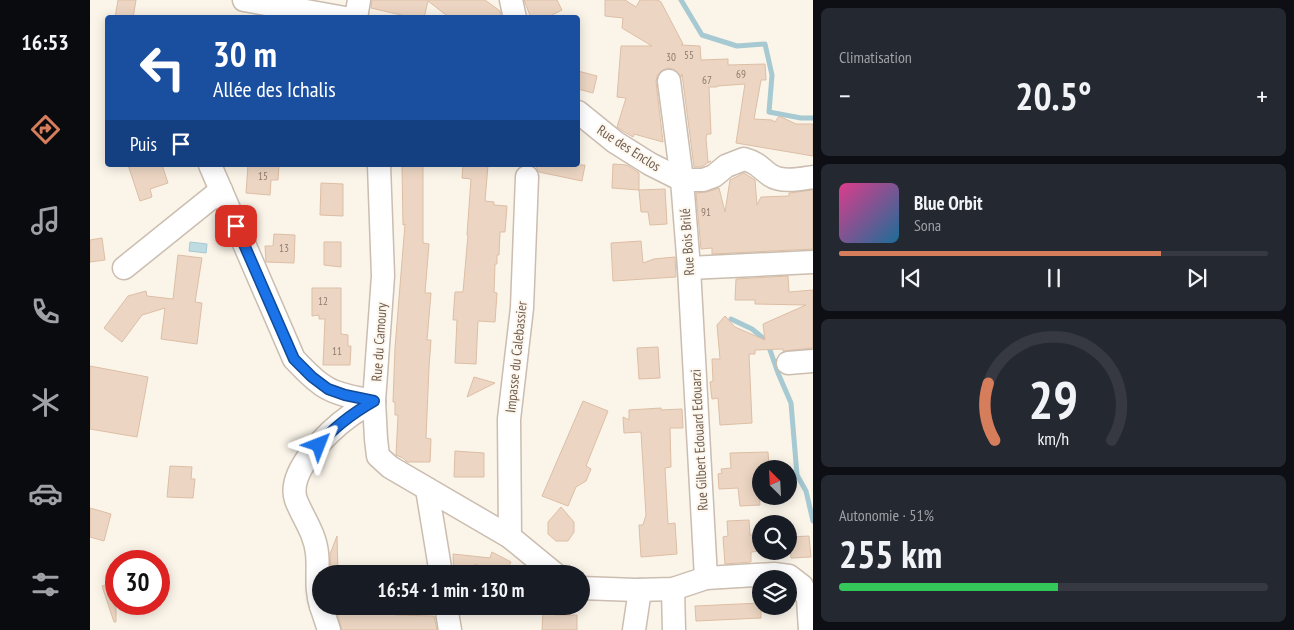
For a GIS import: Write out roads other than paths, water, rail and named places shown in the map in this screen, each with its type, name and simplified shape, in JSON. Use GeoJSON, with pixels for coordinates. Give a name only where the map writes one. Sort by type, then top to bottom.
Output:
{"type":"FeatureCollection","features":[{"type":"Feature","properties":{"kind":"street"},"geometry":{"type":"LineString","coordinates":[[248,0],[329,15]]}},
{"type":"Feature","properties":{"kind":"street"},"geometry":{"type":"LineString","coordinates":[[356,15],[359,0]]}},
{"type":"Feature","properties":{"kind":"street"},"geometry":{"type":"LineString","coordinates":[[511,0],[514,15]]}},
{"type":"Feature","properties":{"kind":"street","name":"Rue Bois Brilé"},"geometry":{"type":"LineString","coordinates":[[669,81],[682,180],[691,303]]}},
{"type":"Feature","properties":{"kind":"street","name":"Rue des Enclos"},"geometry":{"type":"LineString","coordinates":[[580,114],[615,142],[650,164],[682,180]]}},
{"type":"Feature","properties":{"kind":"street"},"geometry":{"type":"LineString","coordinates":[[682,180],[703,180],[714,176],[726,166],[744,158],[757,163],[772,176],[782,180],[813,177]]}},
{"type":"Feature","properties":{"kind":"street"},"geometry":{"type":"LineString","coordinates":[[211,167],[294,359],[312,377],[328,389],[345,395],[374,401]]}},
{"type":"Feature","properties":{"kind":"street","name":"Rue du Camoury"},"geometry":{"type":"LineString","coordinates":[[379,167],[383,276],[374,401],[378,456],[390,467],[510,537],[544,565]]}},
{"type":"Feature","properties":{"kind":"street","name":"Impasse du Calebassier"},"geometry":{"type":"LineString","coordinates":[[510,537],[509,418],[522,308],[527,177]]}},
{"type":"Feature","properties":{"kind":"street"},"geometry":{"type":"LineString","coordinates":[[124,268],[221,190]]}},
{"type":"Feature","properties":{"kind":"street"},"geometry":{"type":"LineString","coordinates":[[689,268],[813,262]]}},
{"type":"Feature","properties":{"kind":"street","name":"Rue Gilbert Edouard Edouarzi"},"geometry":{"type":"LineString","coordinates":[[691,303],[706,578]]}},
{"type":"Feature","properties":{"kind":"street"},"geometry":{"type":"LineString","coordinates":[[788,362],[813,361]]}},
{"type":"Feature","properties":{"kind":"street"},"geometry":{"type":"LineString","coordinates":[[316,565],[317,552],[310,526],[296,500],[294,487],[296,476],[327,436],[352,415],[374,401]]}},
{"type":"Feature","properties":{"kind":"street"},"geometry":{"type":"LineString","coordinates":[[427,489],[440,565]]}},
{"type":"Feature","properties":{"kind":"street"},"geometry":{"type":"LineString","coordinates":[[590,588],[638,590],[673,588],[706,578],[774,574],[789,576],[802,586],[808,599],[810,630]]}},
{"type":"Feature","properties":{"kind":"street"},"geometry":{"type":"LineString","coordinates":[[673,588],[674,630]]}},
{"type":"Feature","properties":{"kind":"street"},"geometry":{"type":"LineString","coordinates":[[634,630],[638,590]]}},
{"type":"Feature","properties":{"kind":"street"},"geometry":{"type":"LineString","coordinates":[[324,615],[329,630]]}},
{"type":"Feature","properties":{"kind":"street"},"geometry":{"type":"LineString","coordinates":[[448,615],[450,630]]}},
{"type":"Feature","properties":{"kind":"water"},"geometry":{"type":"Polygon","coordinates":[[[190,242],[207,244],[206,253],[189,251],[190,242]]]}},
{"type":"Feature","properties":{"kind":"waterway"},"geometry":{"type":"LineString","coordinates":[[681,0],[702,35],[737,46],[765,44],[772,75],[769,112],[801,118],[813,118]]}},
{"type":"Feature","properties":{"kind":"waterway"},"geometry":{"type":"LineString","coordinates":[[731,319],[752,329],[763,338],[770,350],[791,403],[797,475],[806,491],[813,521]]}}]}
